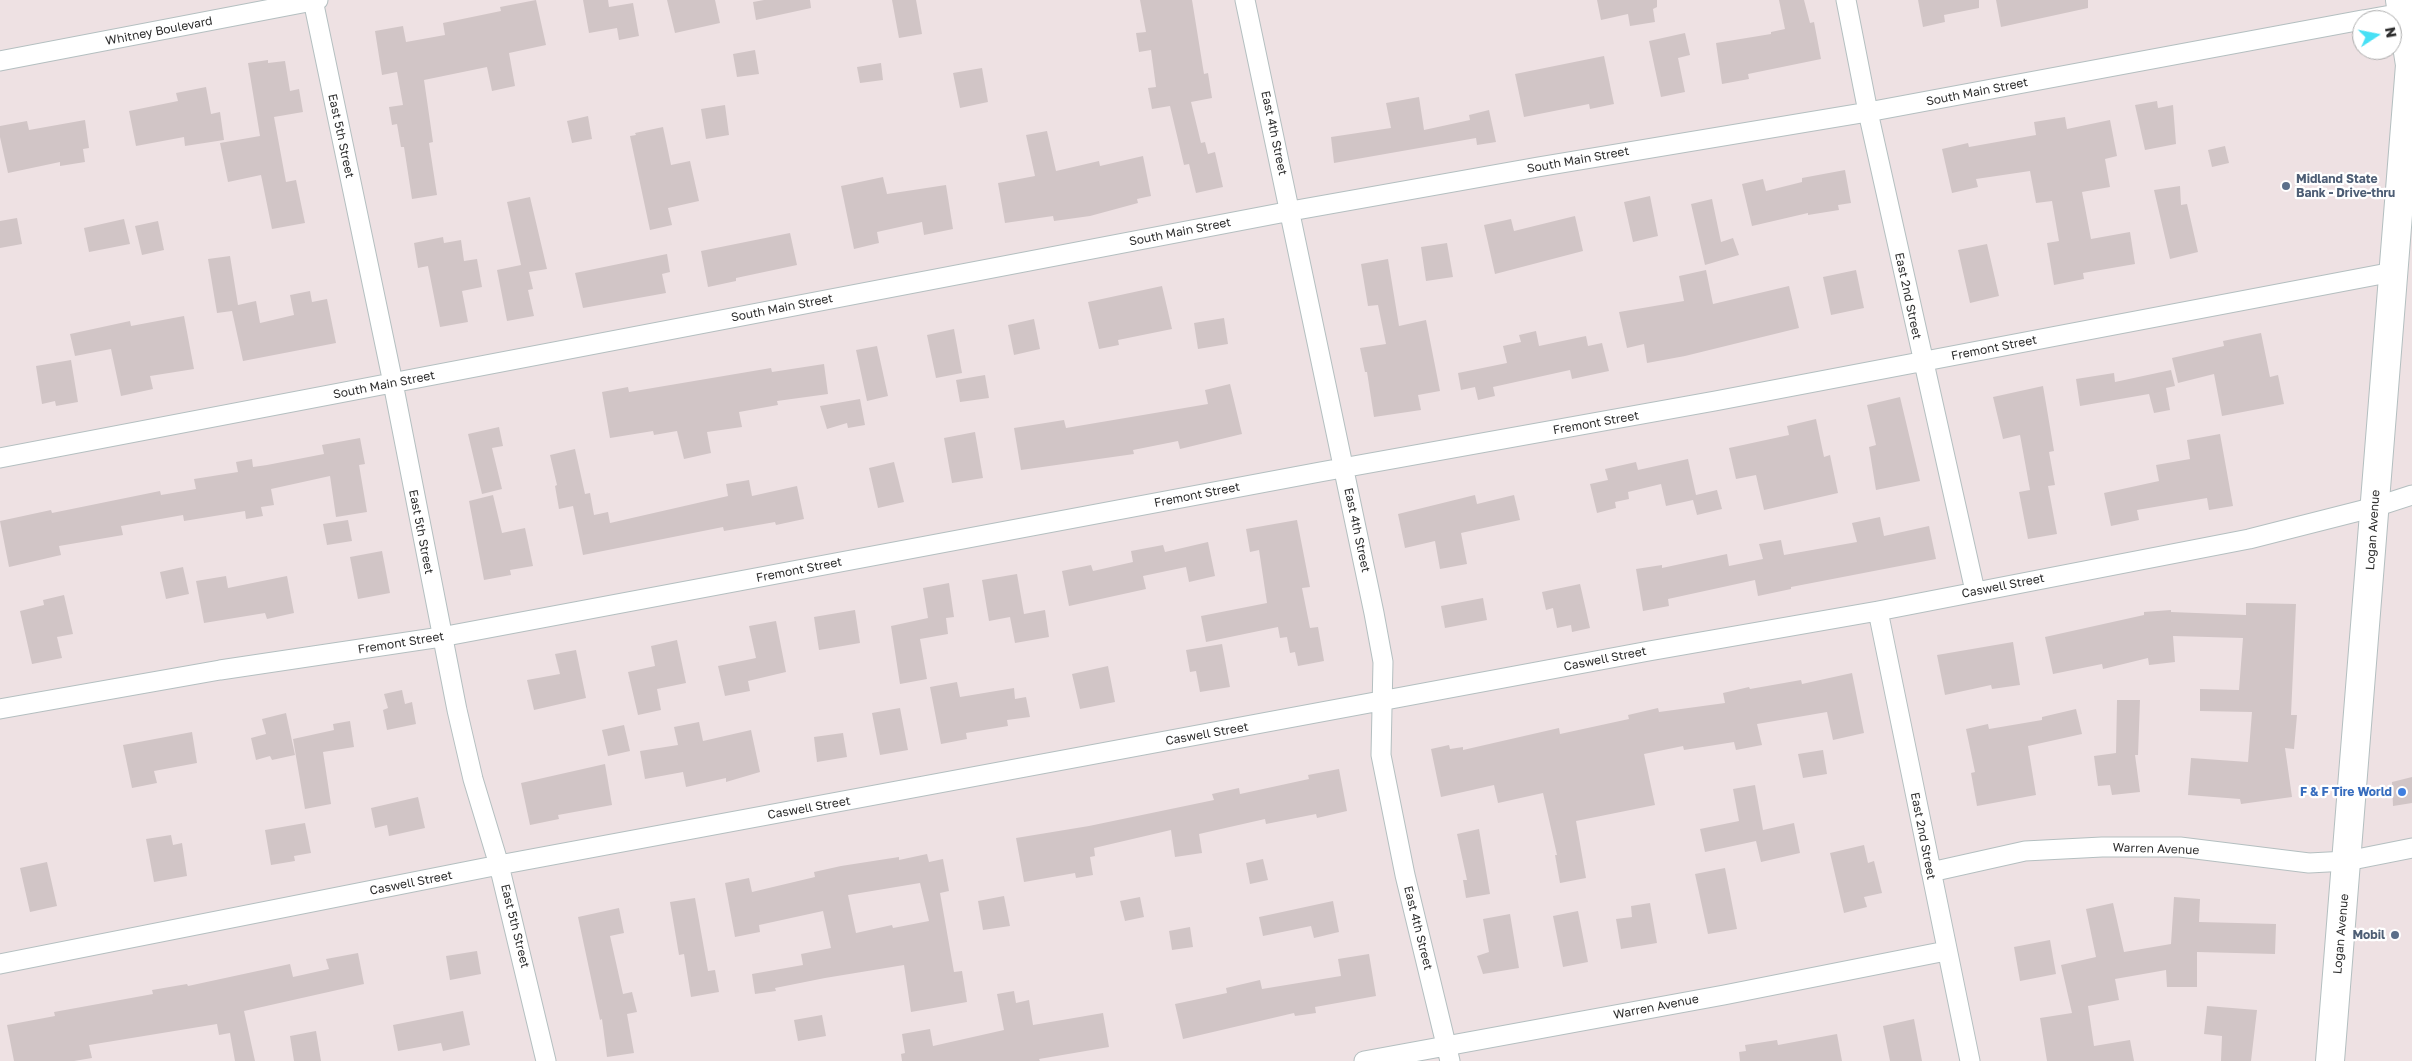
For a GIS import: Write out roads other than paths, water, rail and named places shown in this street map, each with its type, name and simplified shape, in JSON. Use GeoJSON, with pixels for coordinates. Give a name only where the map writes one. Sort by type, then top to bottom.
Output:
{"type":"FeatureCollection","features":[{"type":"Feature","properties":{"kind":"main road","name":"Logan Avenue"},"geometry":{"type":"LineString","coordinates":[[2330,1061],[2410,66],[2407,8]]}},
{"type":"Feature","properties":{"kind":"street","name":"Whitney Boulevard"},"geometry":{"type":"LineString","coordinates":[[0,61],[315,0]]}},
{"type":"Feature","properties":{"kind":"street","name":"East 5th Street"},"geometry":{"type":"LineString","coordinates":[[315,0],[393,383],[441,637],[473,778],[499,865],[546,1061]]}},
{"type":"Feature","properties":{"kind":"street","name":"East 4th Street"},"geometry":{"type":"LineString","coordinates":[[1246,0],[1383,662],[1381,755],[1405,875],[1448,1054]]}},
{"type":"Feature","properties":{"kind":"street","name":"East 2nd Street"},"geometry":{"type":"LineString","coordinates":[[1846,0],[1868,112],[1922,361],[1961,522],[1975,591]]}},
{"type":"Feature","properties":{"kind":"street","name":"South Main Street"},"geometry":{"type":"LineString","coordinates":[[0,458],[1291,211],[1538,167],[1868,112],[2352,22]]}},
{"type":"Feature","properties":{"kind":"street","name":"Fremont Street"},"geometry":{"type":"LineString","coordinates":[[0,709],[220,670],[441,637],[2393,272]]}},
{"type":"Feature","properties":{"kind":"street","name":"Caswell Street"},"geometry":{"type":"LineString","coordinates":[[0,964],[499,865],[1649,651],[1878,611],[2249,539],[2374,508],[2412,495]]}},
{"type":"Feature","properties":{"kind":"street","name":"East 2nd Street"},"geometry":{"type":"LineString","coordinates":[[1878,611],[1970,1061]]}},
{"type":"Feature","properties":{"kind":"street","name":"Warren Avenue"},"geometry":{"type":"LineString","coordinates":[[1931,872],[2025,851],[2102,846],[2180,847],[2309,863],[2347,861],[2412,848]]}},
{"type":"Feature","properties":{"kind":"street","name":"Warren Avenue"},"geometry":{"type":"LineString","coordinates":[[1364,1061],[1448,1054],[1946,950]]}},
{"type":"Feature","properties":{"kind":"place","name":"Midland State Bank - Drive-thru"},"geometry":{"type":"Point","coordinates":[2286,186]}},
{"type":"Feature","properties":{"kind":"place","name":"F & F Tire World"},"geometry":{"type":"Point","coordinates":[2402,792]}},
{"type":"Feature","properties":{"kind":"place","name":"Mobil"},"geometry":{"type":"Point","coordinates":[2395,935]}}]}
